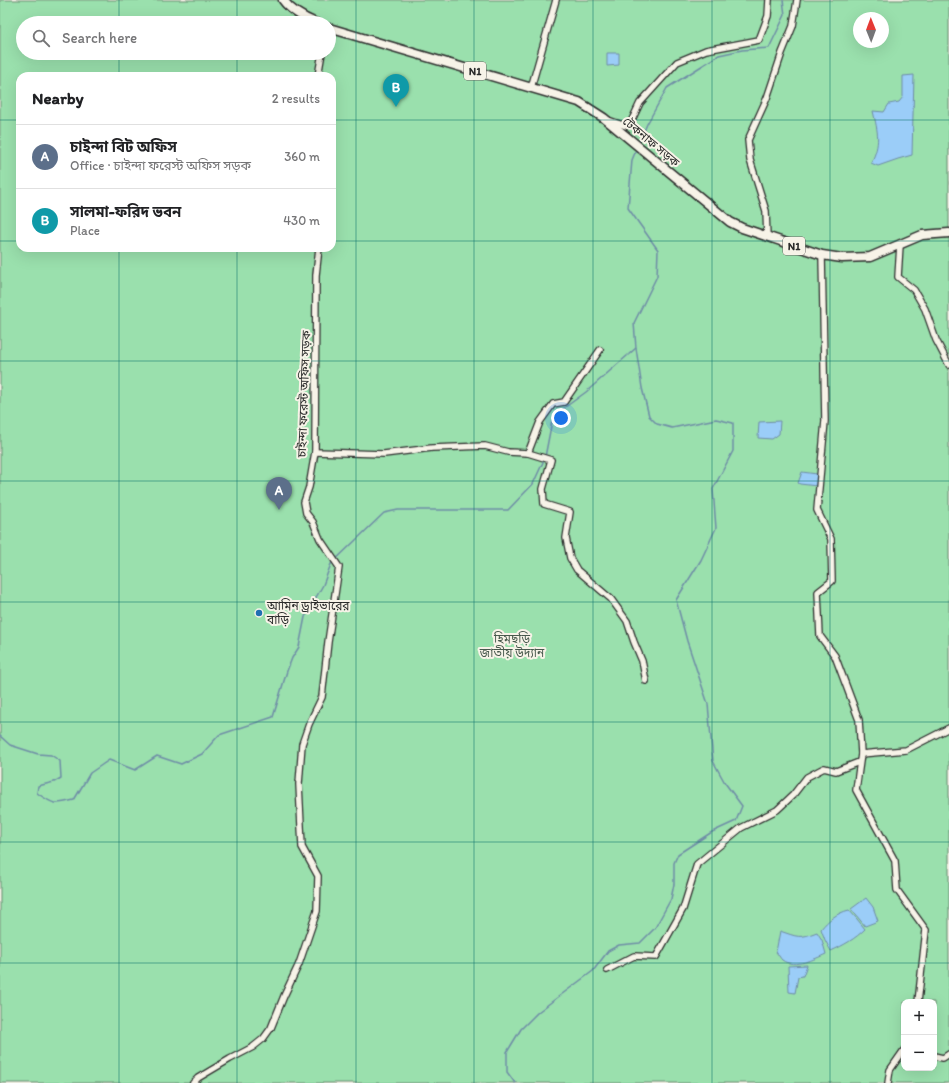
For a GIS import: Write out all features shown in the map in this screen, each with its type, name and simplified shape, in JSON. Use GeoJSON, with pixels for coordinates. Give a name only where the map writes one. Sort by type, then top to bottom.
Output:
{"type":"FeatureCollection","features":[{"type":"Feature","properties":{"kind":"highway"},"geometry":{"type":"LineString","coordinates":[[283,0],[301,16]]}},
{"type":"Feature","properties":{"kind":"highway","name":"টেকনাফ সড়ক"},"geometry":{"type":"LineString","coordinates":[[336,30],[579,102],[604,118],[730,222],[767,237],[822,255],[842,258],[870,257],[922,234],[949,233]]}},
{"type":"Feature","properties":{"kind":"street"},"geometry":{"type":"LineString","coordinates":[[531,88],[556,0]]}},
{"type":"Feature","properties":{"kind":"street"},"geometry":{"type":"LineString","coordinates":[[604,118],[626,126],[631,122],[640,103],[677,62],[706,50],[759,40],[768,16],[769,0]]}},
{"type":"Feature","properties":{"kind":"street"},"geometry":{"type":"LineString","coordinates":[[767,237],[766,211],[750,160],[748,140],[767,98],[793,26],[797,0]]}},
{"type":"Feature","properties":{"kind":"street"},"geometry":{"type":"LineString","coordinates":[[319,72],[321,60]]}},
{"type":"Feature","properties":{"kind":"street"},"geometry":{"type":"LineString","coordinates":[[900,245],[898,278],[914,290],[925,309],[936,340],[949,365]]}},
{"type":"Feature","properties":{"kind":"street","name":"চাইন্দা ফরেস্ট অফিস সড়ক"},"geometry":{"type":"LineString","coordinates":[[193,1083],[198,1078],[253,1047],[263,1039],[271,1028],[299,964],[317,911],[318,876],[302,846],[299,784],[302,744],[309,724],[322,696],[339,567],[320,539],[313,522],[306,513],[304,502],[309,487],[315,452],[316,276],[319,252]]}},
{"type":"Feature","properties":{"kind":"street"},"geometry":{"type":"LineString","coordinates":[[822,255],[825,421],[818,510],[831,539],[832,581],[818,592],[820,636],[836,656],[859,720],[861,754],[856,790],[895,861],[897,890],[926,930],[918,999]]}},
{"type":"Feature","properties":{"kind":"street"},"geometry":{"type":"LineString","coordinates":[[528,453],[540,422],[553,404],[564,402],[600,350]]}},
{"type":"Feature","properties":{"kind":"street"},"geometry":{"type":"LineString","coordinates":[[315,452],[384,454],[432,448],[485,446],[508,452],[536,454],[551,460],[543,489],[544,504],[570,512],[566,538],[570,558],[577,570],[611,600],[628,621],[634,642],[642,661],[646,680]]}},
{"type":"Feature","properties":{"kind":"street"},"geometry":{"type":"LineString","coordinates":[[861,754],[906,750],[949,728]]}},
{"type":"Feature","properties":{"kind":"street"},"geometry":{"type":"LineString","coordinates":[[607,970],[634,956],[656,957],[683,909],[697,864],[741,828],[777,810],[793,795],[807,777],[824,768],[836,771],[859,762]]}},
{"type":"Feature","properties":{"kind":"street"},"geometry":{"type":"LineString","coordinates":[[888,1083],[890,1070],[901,1054]]}},
{"type":"Feature","properties":{"kind":"street"},"geometry":{"type":"LineString","coordinates":[[937,1057],[943,1058],[949,1054]]}},
{"type":"Feature","properties":{"kind":"green space","name":"হিমছড়ি জাতীয় উদ্যান"},"geometry":{"type":"Polygon","coordinates":[[[0,0],[949,0],[949,1083],[0,1083],[0,0]]]}},
{"type":"Feature","properties":{"kind":"water"},"geometry":{"type":"Polygon","coordinates":[[[607,53],[619,53],[619,65],[607,66],[607,53]]]}},
{"type":"Feature","properties":{"kind":"water"},"geometry":{"type":"Polygon","coordinates":[[[914,75],[912,155],[878,166],[871,163],[876,150],[878,138],[873,111],[884,112],[889,104],[899,102],[903,97],[903,76],[914,75]]]}},
{"type":"Feature","properties":{"kind":"water"},"geometry":{"type":"Polygon","coordinates":[[[780,421],[779,434],[772,439],[758,438],[759,422],[780,421]]]}},
{"type":"Feature","properties":{"kind":"water"},"geometry":{"type":"Polygon","coordinates":[[[802,472],[817,474],[817,486],[798,483],[802,472]]]}},
{"type":"Feature","properties":{"kind":"water"},"geometry":{"type":"Polygon","coordinates":[[[866,898],[873,907],[878,921],[865,926],[851,909],[866,898]]]}},
{"type":"Feature","properties":{"kind":"water"},"geometry":{"type":"Polygon","coordinates":[[[849,910],[865,929],[849,942],[831,951],[821,929],[833,917],[849,910]]]}},
{"type":"Feature","properties":{"kind":"water"},"geometry":{"type":"Polygon","coordinates":[[[780,931],[798,936],[806,936],[817,932],[822,940],[826,954],[804,962],[792,964],[787,963],[782,960],[776,952],[780,931]]]}},
{"type":"Feature","properties":{"kind":"water"},"geometry":{"type":"Polygon","coordinates":[[[807,965],[803,976],[798,977],[795,993],[789,992],[788,966],[807,965]]]}},
{"type":"Feature","properties":{"kind":"waterway"},"geometry":{"type":"LineString","coordinates":[[639,143],[647,124],[667,88],[719,55],[742,50],[769,48],[785,15],[783,0]]}},
{"type":"Feature","properties":{"kind":"waterway"},"geometry":{"type":"LineString","coordinates":[[515,1083],[507,1072],[507,1052],[521,1029],[538,1012],[593,971],[608,951],[619,945],[640,943],[655,928],[671,899],[674,884],[674,863],[678,854],[712,832],[736,821],[742,806],[725,783],[713,761],[708,704],[687,641],[676,600],[701,560],[716,528],[713,489],[733,451],[733,423],[716,419],[672,428],[657,424],[649,416],[642,388],[634,323],[657,276],[658,250],[628,208],[632,160],[637,148]]}},
{"type":"Feature","properties":{"kind":"waterway"},"geometry":{"type":"LineString","coordinates":[[545,457],[552,421],[560,411],[586,392],[636,348]]}},
{"type":"Feature","properties":{"kind":"waterway"},"geometry":{"type":"LineString","coordinates":[[0,736],[10,745],[38,754],[51,755],[60,761],[61,778],[54,782],[38,786],[37,793],[54,803],[74,800],[90,773],[109,760],[135,770],[157,756],[181,764],[202,754],[219,735],[273,717],[287,671],[292,658],[299,647],[305,617],[323,585],[331,564],[384,513],[398,510],[508,510],[533,484],[544,460]]}},
{"type":"Feature","properties":{"kind":"place","name":"সালমা-ফরিদ ভবন"},"geometry":{"type":"Point","coordinates":[396,107]}},
{"type":"Feature","properties":{"kind":"place","name":"চাইন্দা বিট অফিস"},"geometry":{"type":"Point","coordinates":[279,510]}},
{"type":"Feature","properties":{"kind":"place","name":"আমিন ড্রাইভারের বাড়ি"},"geometry":{"type":"Point","coordinates":[259,613]}}]}
